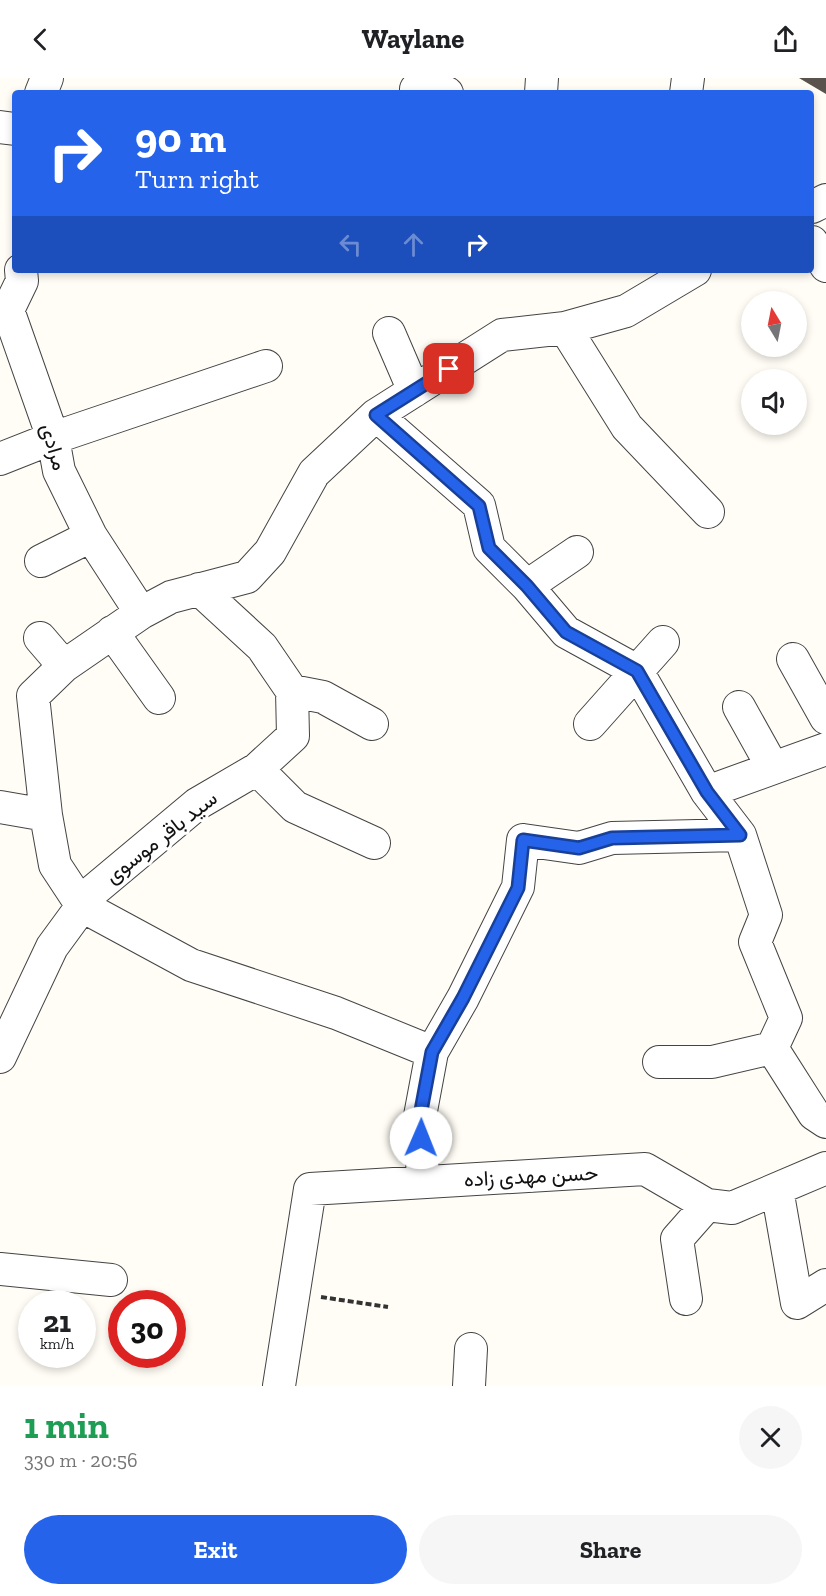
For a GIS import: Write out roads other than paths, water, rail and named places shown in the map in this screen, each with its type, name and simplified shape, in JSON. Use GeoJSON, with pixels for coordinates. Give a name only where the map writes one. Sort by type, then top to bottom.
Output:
{"type":"FeatureCollection","features":[{"type":"Feature","properties":{"kind":"street"},"geometry":{"type":"LineString","coordinates":[[814,245],[826,266]]}},
{"type":"Feature","properties":{"kind":"street","name":"مرادی"},"geometry":{"type":"LineString","coordinates":[[21,273],[21,281],[4,309],[53,438],[59,471],[91,536],[141,613]]}},
{"type":"Feature","properties":{"kind":"street"},"geometry":{"type":"LineString","coordinates":[[432,1052],[336,1013],[191,964],[82,906],[55,865],[46,815],[33,696],[64,666],[141,613],[171,597],[247,577],[270,552],[314,473],[376,415],[502,335],[565,328],[626,311],[663,280],[685,273]]}},
{"type":"Feature","properties":{"kind":"street"},"geometry":{"type":"LineString","coordinates":[[565,328],[627,427],[708,512]]}},
{"type":"Feature","properties":{"kind":"street"},"geometry":{"type":"LineString","coordinates":[[389,333],[414,392]]}},
{"type":"Feature","properties":{"kind":"street"},"geometry":{"type":"LineString","coordinates":[[0,459],[53,438],[266,366]]}},
{"type":"Feature","properties":{"kind":"street"},"geometry":{"type":"LineString","coordinates":[[376,415],[479,506],[489,548],[527,586],[566,632],[637,671],[707,792],[740,835],[766,915],[755,942],[786,1018],[772,1048]]}},
{"type":"Feature","properties":{"kind":"street"},"geometry":{"type":"LineString","coordinates":[[41,561],[91,536]]}},
{"type":"Feature","properties":{"kind":"street"},"geometry":{"type":"LineString","coordinates":[[527,586],[577,552]]}},
{"type":"Feature","properties":{"kind":"street"},"geometry":{"type":"LineString","coordinates":[[199,589],[262,647],[292,691],[323,698],[372,724]]}},
{"type":"Feature","properties":{"kind":"street"},"geometry":{"type":"LineString","coordinates":[[112,632],[159,698]]}},
{"type":"Feature","properties":{"kind":"street"},"geometry":{"type":"LineString","coordinates":[[40,638],[64,666]]}},
{"type":"Feature","properties":{"kind":"street"},"geometry":{"type":"LineString","coordinates":[[590,724],[663,642]]}},
{"type":"Feature","properties":{"kind":"street"},"geometry":{"type":"LineString","coordinates":[[792,659],[826,718]]}},
{"type":"Feature","properties":{"kind":"street","name":"سید باقر موسوی"},"geometry":{"type":"LineString","coordinates":[[0,1057],[52,947],[93,891],[197,804],[257,769],[293,736],[292,691]]}},
{"type":"Feature","properties":{"kind":"street"},"geometry":{"type":"LineString","coordinates":[[739,707],[773,768]]}},
{"type":"Feature","properties":{"kind":"street"},"geometry":{"type":"LineString","coordinates":[[707,792],[826,749]]}},
{"type":"Feature","properties":{"kind":"street"},"geometry":{"type":"LineString","coordinates":[[257,769],[295,807],[374,843]]}},
{"type":"Feature","properties":{"kind":"street"},"geometry":{"type":"LineString","coordinates":[[0,807],[46,815]]}},
{"type":"Feature","properties":{"kind":"street"},"geometry":{"type":"LineString","coordinates":[[423,1182],[420,1116],[432,1052],[463,998],[518,888],[523,840],[579,848],[612,838],[740,835]]}},
{"type":"Feature","properties":{"kind":"street"},"geometry":{"type":"LineString","coordinates":[[659,1062],[712,1062],[772,1048]]}},
{"type":"Feature","properties":{"kind":"street"},"geometry":{"type":"LineString","coordinates":[[772,1048],[814,1114],[826,1122]]}},
{"type":"Feature","properties":{"kind":"street","name":"حسن مهدی زاده"},"geometry":{"type":"LineString","coordinates":[[279,1386],[310,1189],[645,1169],[707,1205],[732,1208],[826,1168]]}},
{"type":"Feature","properties":{"kind":"street"},"geometry":{"type":"LineString","coordinates":[[777,1189],[797,1303],[826,1285]]}},
{"type":"Feature","properties":{"kind":"street"},"geometry":{"type":"LineString","coordinates":[[686,1299],[677,1239],[707,1205]]}},
{"type":"Feature","properties":{"kind":"street"},"geometry":{"type":"LineString","coordinates":[[0,1269],[111,1280]]}},
{"type":"Feature","properties":{"kind":"street"},"geometry":{"type":"LineString","coordinates":[[469,1386],[471,1349]]}}]}
